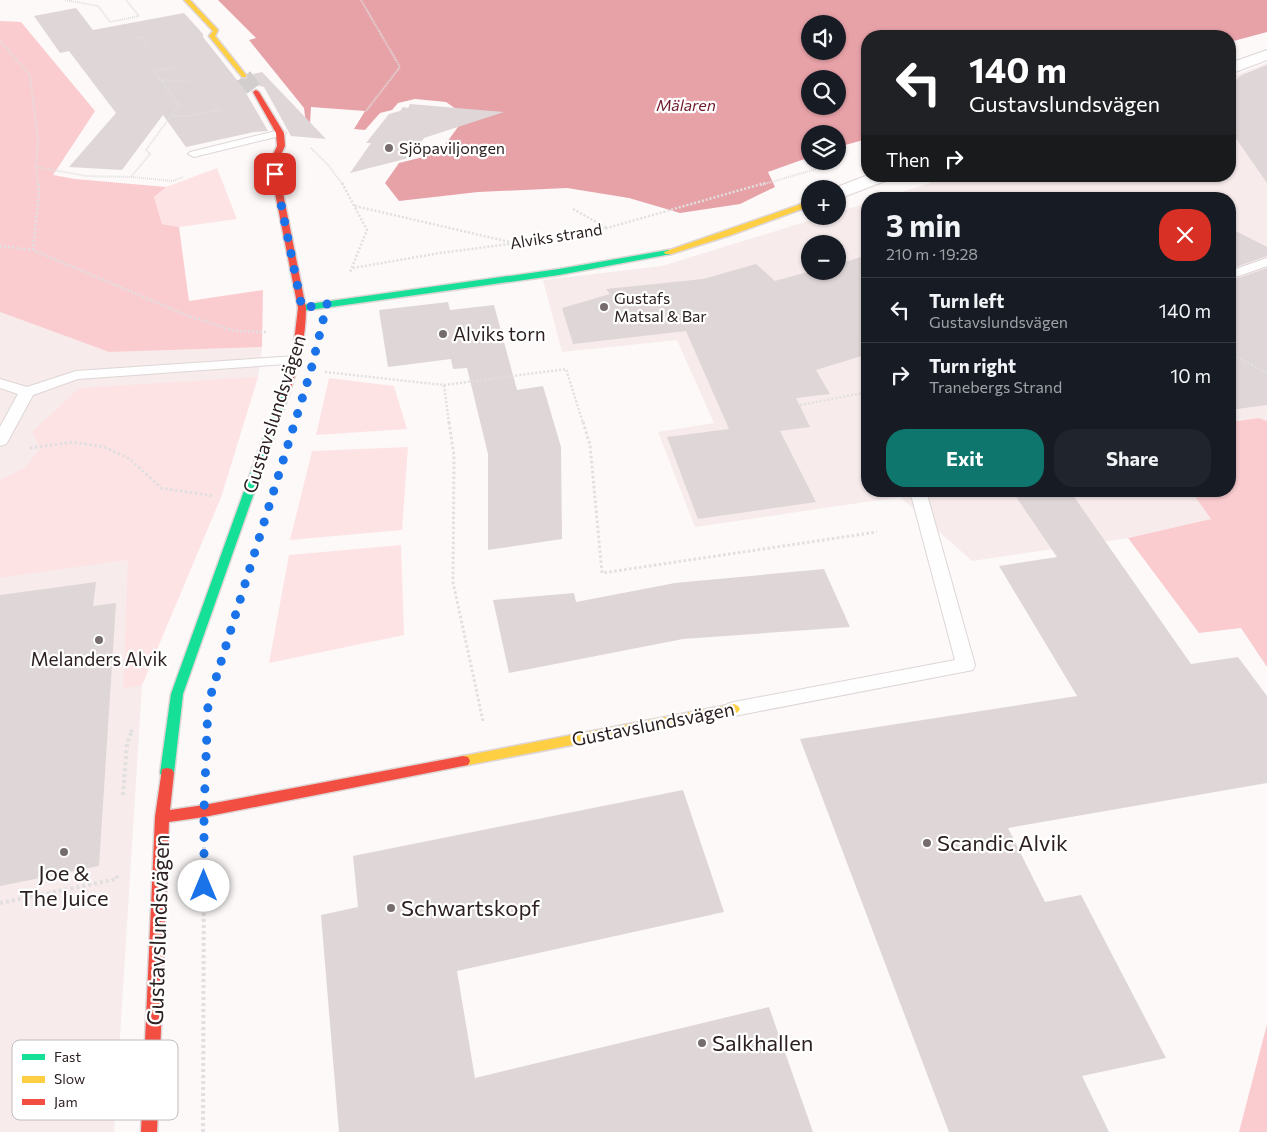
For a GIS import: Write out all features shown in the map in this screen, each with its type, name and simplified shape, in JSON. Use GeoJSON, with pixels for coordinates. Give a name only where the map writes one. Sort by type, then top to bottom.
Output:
{"type":"FeatureCollection","features":[{"type":"Feature","properties":{"kind":"street"},"geometry":{"type":"LineString","coordinates":[[187,0],[216,31],[212,36],[244,76]]}},
{"type":"Feature","properties":{"kind":"street"},"geometry":{"type":"LineString","coordinates":[[1236,67],[1267,55]]}},
{"type":"Feature","properties":{"kind":"street"},"geometry":{"type":"LineString","coordinates":[[256,92],[280,133],[281,146],[273,163],[302,308]]}},
{"type":"Feature","properties":{"kind":"street"},"geometry":{"type":"LineString","coordinates":[[846,190],[866,182]]}},
{"type":"Feature","properties":{"kind":"street","name":"Gustavslundsvägen"},"geometry":{"type":"LineString","coordinates":[[154,1040],[162,817],[177,694],[296,360],[302,332],[302,308],[449,289],[646,257],[731,233],[801,206]]}},
{"type":"Feature","properties":{"kind":"street","name":"Gustavslundsvägen"},"geometry":{"type":"LineString","coordinates":[[162,817],[204,811],[734,709]]}},
{"type":"Feature","properties":{"kind":"lane"},"geometry":{"type":"LineString","coordinates":[[194,154],[280,133]]}},
{"type":"Feature","properties":{"kind":"lane"},"geometry":{"type":"LineString","coordinates":[[1236,273],[1267,262]]}},
{"type":"Feature","properties":{"kind":"lane"},"geometry":{"type":"LineString","coordinates":[[0,383],[27,392],[76,375],[296,360]]}},
{"type":"Feature","properties":{"kind":"lane"},"geometry":{"type":"LineString","coordinates":[[0,440],[27,392]]}},
{"type":"Feature","properties":{"kind":"lane","name":"Gustavslundsvägen"},"geometry":{"type":"LineString","coordinates":[[734,709],[966,665],[920,497]]}},
{"type":"Feature","properties":{"kind":"path"},"geometry":{"type":"LineString","coordinates":[[66,0],[98,6],[110,22],[140,16],[126,0]]}},
{"type":"Feature","properties":{"kind":"path"},"geometry":{"type":"LineString","coordinates":[[361,0],[400,67],[366,111]]}},
{"type":"Feature","properties":{"kind":"path"},"geometry":{"type":"LineString","coordinates":[[136,38],[141,37],[148,46]]}},
{"type":"Feature","properties":{"kind":"path"},"geometry":{"type":"LineString","coordinates":[[0,41],[30,75],[38,141],[36,167],[39,192],[33,250]]}},
{"type":"Feature","properties":{"kind":"path"},"geometry":{"type":"LineString","coordinates":[[160,80],[189,82]]}},
{"type":"Feature","properties":{"kind":"path"},"geometry":{"type":"LineString","coordinates":[[172,116],[188,116],[219,110],[214,104]]}},
{"type":"Feature","properties":{"kind":"path"},"geometry":{"type":"LineString","coordinates":[[188,116],[194,121]]}},
{"type":"Feature","properties":{"kind":"path"},"geometry":{"type":"LineString","coordinates":[[281,146],[308,146],[323,159],[356,206],[368,230],[353,268],[327,304]]}},
{"type":"Feature","properties":{"kind":"path"},"geometry":{"type":"LineString","coordinates":[[36,167],[87,176],[131,177]]}},
{"type":"Feature","properties":{"kind":"path","name":"Alviks strand"},"geometry":{"type":"LineString","coordinates":[[353,268],[586,234],[783,178]]}},
{"type":"Feature","properties":{"kind":"path"},"geometry":{"type":"LineString","coordinates":[[356,206],[517,243]]}},
{"type":"Feature","properties":{"kind":"path"},"geometry":{"type":"LineString","coordinates":[[573,209],[607,228]]}},
{"type":"Feature","properties":{"kind":"path"},"geometry":{"type":"LineString","coordinates":[[0,246],[33,250],[186,315],[235,331],[302,332]]}},
{"type":"Feature","properties":{"kind":"path"},"geometry":{"type":"LineString","coordinates":[[1236,356],[1267,373]]}},
{"type":"Feature","properties":{"kind":"path"},"geometry":{"type":"LineString","coordinates":[[320,371],[444,385],[566,369],[590,445],[602,573],[877,532]]}},
{"type":"Feature","properties":{"kind":"path"},"geometry":{"type":"LineString","coordinates":[[444,385],[454,456],[453,582],[490,756]]}},
{"type":"Feature","properties":{"kind":"path"},"geometry":{"type":"LineString","coordinates":[[800,405],[861,393]]}},
{"type":"Feature","properties":{"kind":"path"},"geometry":{"type":"LineString","coordinates":[[27,449],[73,442],[104,447],[130,459],[161,488],[221,497]]}},
{"type":"Feature","properties":{"kind":"path"},"geometry":{"type":"LineString","coordinates":[[203,1132],[204,811]]}},
{"type":"Feature","properties":{"kind":"path"},"geometry":{"type":"LineString","coordinates":[[0,903],[117,879]]}},
{"type":"Feature","properties":{"kind":"shaded area"},"geometry":{"type":"Polygon","coordinates":[[[0,21],[21,22],[95,111],[53,175],[75,179],[166,187],[154,197],[162,224],[179,227],[189,301],[263,290],[262,347],[109,352],[0,312],[0,21]]]}},
{"type":"Feature","properties":{"kind":"shaded area"},"geometry":{"type":"Polygon","coordinates":[[[1267,63],[1267,421],[1259,418],[1236,421],[1236,192],[902,192],[930,182],[1236,182],[1236,76],[1267,63]]]}},
{"type":"Feature","properties":{"kind":"shaded area"},"geometry":{"type":"Polygon","coordinates":[[[217,168],[237,219],[179,227],[162,224],[154,197],[166,187],[217,168]]]}},
{"type":"Feature","properties":{"kind":"shaded area"},"geometry":{"type":"Polygon","coordinates":[[[861,205],[861,497],[900,497],[695,527],[658,432],[714,423],[677,340],[562,352],[543,280],[662,266],[801,223],[801,225],[846,225],[846,210],[861,205]]]}},
{"type":"Feature","properties":{"kind":"shaded area"},"geometry":{"type":"Polygon","coordinates":[[[0,312],[109,352],[262,347],[258,377],[221,497],[142,685],[120,1040],[12,1040],[12,1120],[115,1120],[114,1132],[0,1132],[0,312]]]}},
{"type":"Feature","properties":{"kind":"shaded area"},"geometry":{"type":"Polygon","coordinates":[[[258,377],[221,497],[142,685],[123,689],[128,560],[0,578],[0,480],[24,468],[40,449],[32,432],[79,388],[258,377]]]}},
{"type":"Feature","properties":{"kind":"shaded area"},"geometry":{"type":"Polygon","coordinates":[[[329,378],[394,386],[407,429],[316,435],[329,378]]]}},
{"type":"Feature","properties":{"kind":"shaded area"},"geometry":{"type":"Polygon","coordinates":[[[1259,418],[1267,421],[1267,667],[1241,628],[1199,633],[1128,538],[1211,519],[1195,497],[1236,497],[1236,421],[1259,418]]]}},
{"type":"Feature","properties":{"kind":"shaded area"},"geometry":{"type":"Polygon","coordinates":[[[408,447],[402,530],[290,540],[312,451],[408,447]]]}},
{"type":"Feature","properties":{"kind":"shaded area"},"geometry":{"type":"Polygon","coordinates":[[[900,497],[1195,497],[1211,519],[1128,538],[972,561],[900,497]]]}},
{"type":"Feature","properties":{"kind":"shaded area"},"geometry":{"type":"Polygon","coordinates":[[[401,545],[404,635],[269,663],[289,555],[401,545]]]}},
{"type":"Feature","properties":{"kind":"shaded area"},"geometry":{"type":"Polygon","coordinates":[[[1267,1024],[1267,1132],[1239,1132],[1267,1024]]]}},
{"type":"Feature","properties":{"kind":"water","name":"Mälaren"},"geometry":{"type":"Polygon","coordinates":[[[218,0],[1267,0],[1267,32],[1236,40],[1236,30],[861,30],[861,141],[846,145],[846,125],[801,125],[801,160],[768,172],[775,187],[740,204],[680,213],[629,198],[567,188],[478,192],[399,201],[385,183],[399,163],[439,153],[466,116],[446,102],[415,99],[398,103],[392,110],[380,113],[365,130],[354,129],[365,111],[311,107],[310,124],[306,124],[304,108],[249,40],[256,38],[218,0]]]}},
{"type":"Feature","properties":{"kind":"building"},"geometry":{"type":"Polygon","coordinates":[[[76,8],[93,30],[184,13],[203,34],[203,37],[237,80],[250,81],[254,77],[253,74],[262,72],[326,139],[291,136],[264,87],[256,85],[248,87],[246,93],[268,131],[254,132],[186,147],[163,115],[122,170],[69,167],[116,113],[69,51],[60,53],[34,16],[76,8]]]}},
{"type":"Feature","properties":{"kind":"building"},"geometry":{"type":"Polygon","coordinates":[[[1267,65],[1267,183],[1236,139],[1236,80],[1242,75],[1267,65]]]}},
{"type":"Feature","properties":{"kind":"building","name":"Sjöpaviljongen"},"geometry":{"type":"Polygon","coordinates":[[[410,104],[504,112],[424,138],[409,158],[350,173],[371,143],[366,143],[389,114],[400,111],[403,107],[408,108],[410,104]]]}},
{"type":"Feature","properties":{"kind":"building"},"geometry":{"type":"Polygon","coordinates":[[[1236,231],[1267,247],[1267,256],[1236,267],[1236,231]]]}},
{"type":"Feature","properties":{"kind":"building"},"geometry":{"type":"Polygon","coordinates":[[[861,257],[861,356],[816,370],[830,394],[796,398],[810,427],[780,431],[816,502],[698,519],[667,437],[729,429],[686,331],[573,344],[562,308],[610,294],[606,289],[703,279],[756,264],[775,281],[801,274],[801,280],[846,280],[846,262],[861,257]]]}},
{"type":"Feature","properties":{"kind":"building"},"geometry":{"type":"Polygon","coordinates":[[[1267,268],[1267,405],[1236,409],[1236,279],[1267,268]]]}},
{"type":"Feature","properties":{"kind":"building"},"geometry":{"type":"Polygon","coordinates":[[[448,302],[450,310],[494,305],[517,390],[543,386],[561,447],[562,539],[488,550],[488,454],[467,368],[453,369],[451,359],[388,367],[379,310],[448,302]]]}},
{"type":"Feature","properties":{"kind":"building","name":"Scandic Alvik"},"geometry":{"type":"Polygon","coordinates":[[[1016,497],[1074,497],[1191,664],[1238,657],[1267,696],[1267,783],[1008,828],[1045,902],[1081,895],[1166,1058],[1082,1076],[1109,1132],[949,1132],[800,739],[1077,696],[999,566],[1057,557],[1016,497]]]}},
{"type":"Feature","properties":{"kind":"building"},"geometry":{"type":"Polygon","coordinates":[[[824,569],[850,627],[683,639],[509,673],[493,600],[574,593],[576,602],[675,583],[824,569]]]}},
{"type":"Feature","properties":{"kind":"building"},"geometry":{"type":"Polygon","coordinates":[[[96,582],[93,606],[116,603],[99,866],[0,886],[0,595],[96,582]]]}},
{"type":"Feature","properties":{"kind":"building"},"geometry":{"type":"Polygon","coordinates":[[[683,790],[724,912],[457,971],[475,1078],[769,1007],[813,1132],[339,1132],[321,915],[358,907],[353,856],[683,790]]]}},
{"type":"Feature","properties":{"kind":"tunnel"},"geometry":{"type":"LineString","coordinates":[[244,76],[256,92]]}},
{"type":"Feature","properties":{"kind":"traffic: fast"},"geometry":{"type":"LineString","coordinates":[[302,308],[559,272],[668,252]]}},
{"type":"Feature","properties":{"kind":"traffic: fast"},"geometry":{"type":"LineString","coordinates":[[167,773],[177,694],[285,391]]}},
{"type":"Feature","properties":{"kind":"traffic: slow"},"geometry":{"type":"LineString","coordinates":[[187,0],[216,31],[212,36],[244,76]]}},
{"type":"Feature","properties":{"kind":"traffic: slow"},"geometry":{"type":"LineString","coordinates":[[668,252],[728,233],[801,206]]}},
{"type":"Feature","properties":{"kind":"traffic: slow"},"geometry":{"type":"LineString","coordinates":[[463,761],[734,709]]}},
{"type":"Feature","properties":{"kind":"traffic: jam"},"geometry":{"type":"LineString","coordinates":[[256,92],[280,133],[281,146],[273,163],[302,308],[301,330],[297,350],[285,391]]}},
{"type":"Feature","properties":{"kind":"traffic: jam"},"geometry":{"type":"LineString","coordinates":[[162,817],[204,811],[463,761]]}},
{"type":"Feature","properties":{"kind":"traffic: jam"},"geometry":{"type":"LineString","coordinates":[[153,1040],[162,817],[167,773]]}},
{"type":"Feature","properties":{"kind":"traffic: jam"},"geometry":{"type":"LineString","coordinates":[[149,1120],[149,1132]]}},
{"type":"Feature","properties":{"kind":"place","name":"Sjöpaviljongen"},"geometry":{"type":"Point","coordinates":[389,148]}},
{"type":"Feature","properties":{"kind":"place","name":"Gustafs Matsal & Bar"},"geometry":{"type":"Point","coordinates":[604,307]}},
{"type":"Feature","properties":{"kind":"place","name":"Alviks torn"},"geometry":{"type":"Point","coordinates":[443,334]}},
{"type":"Feature","properties":{"kind":"place","name":"Melanders Alvik"},"geometry":{"type":"Point","coordinates":[99,640]}},
{"type":"Feature","properties":{"kind":"place","name":"Scandic Alvik"},"geometry":{"type":"Point","coordinates":[927,843]}},
{"type":"Feature","properties":{"kind":"place","name":"Joe & The Juice"},"geometry":{"type":"Point","coordinates":[64,852]}},
{"type":"Feature","properties":{"kind":"place","name":"Schwartskopf"},"geometry":{"type":"Point","coordinates":[391,908]}},
{"type":"Feature","properties":{"kind":"place","name":"Salkhallen"},"geometry":{"type":"Point","coordinates":[702,1043]}},
{"type":"Feature","properties":{"kind":"route"},"geometry":{"type":"LineString","coordinates":[[204,886],[204,811],[208,704],[311,370],[327,304],[302,308],[275,174]]}}]}
